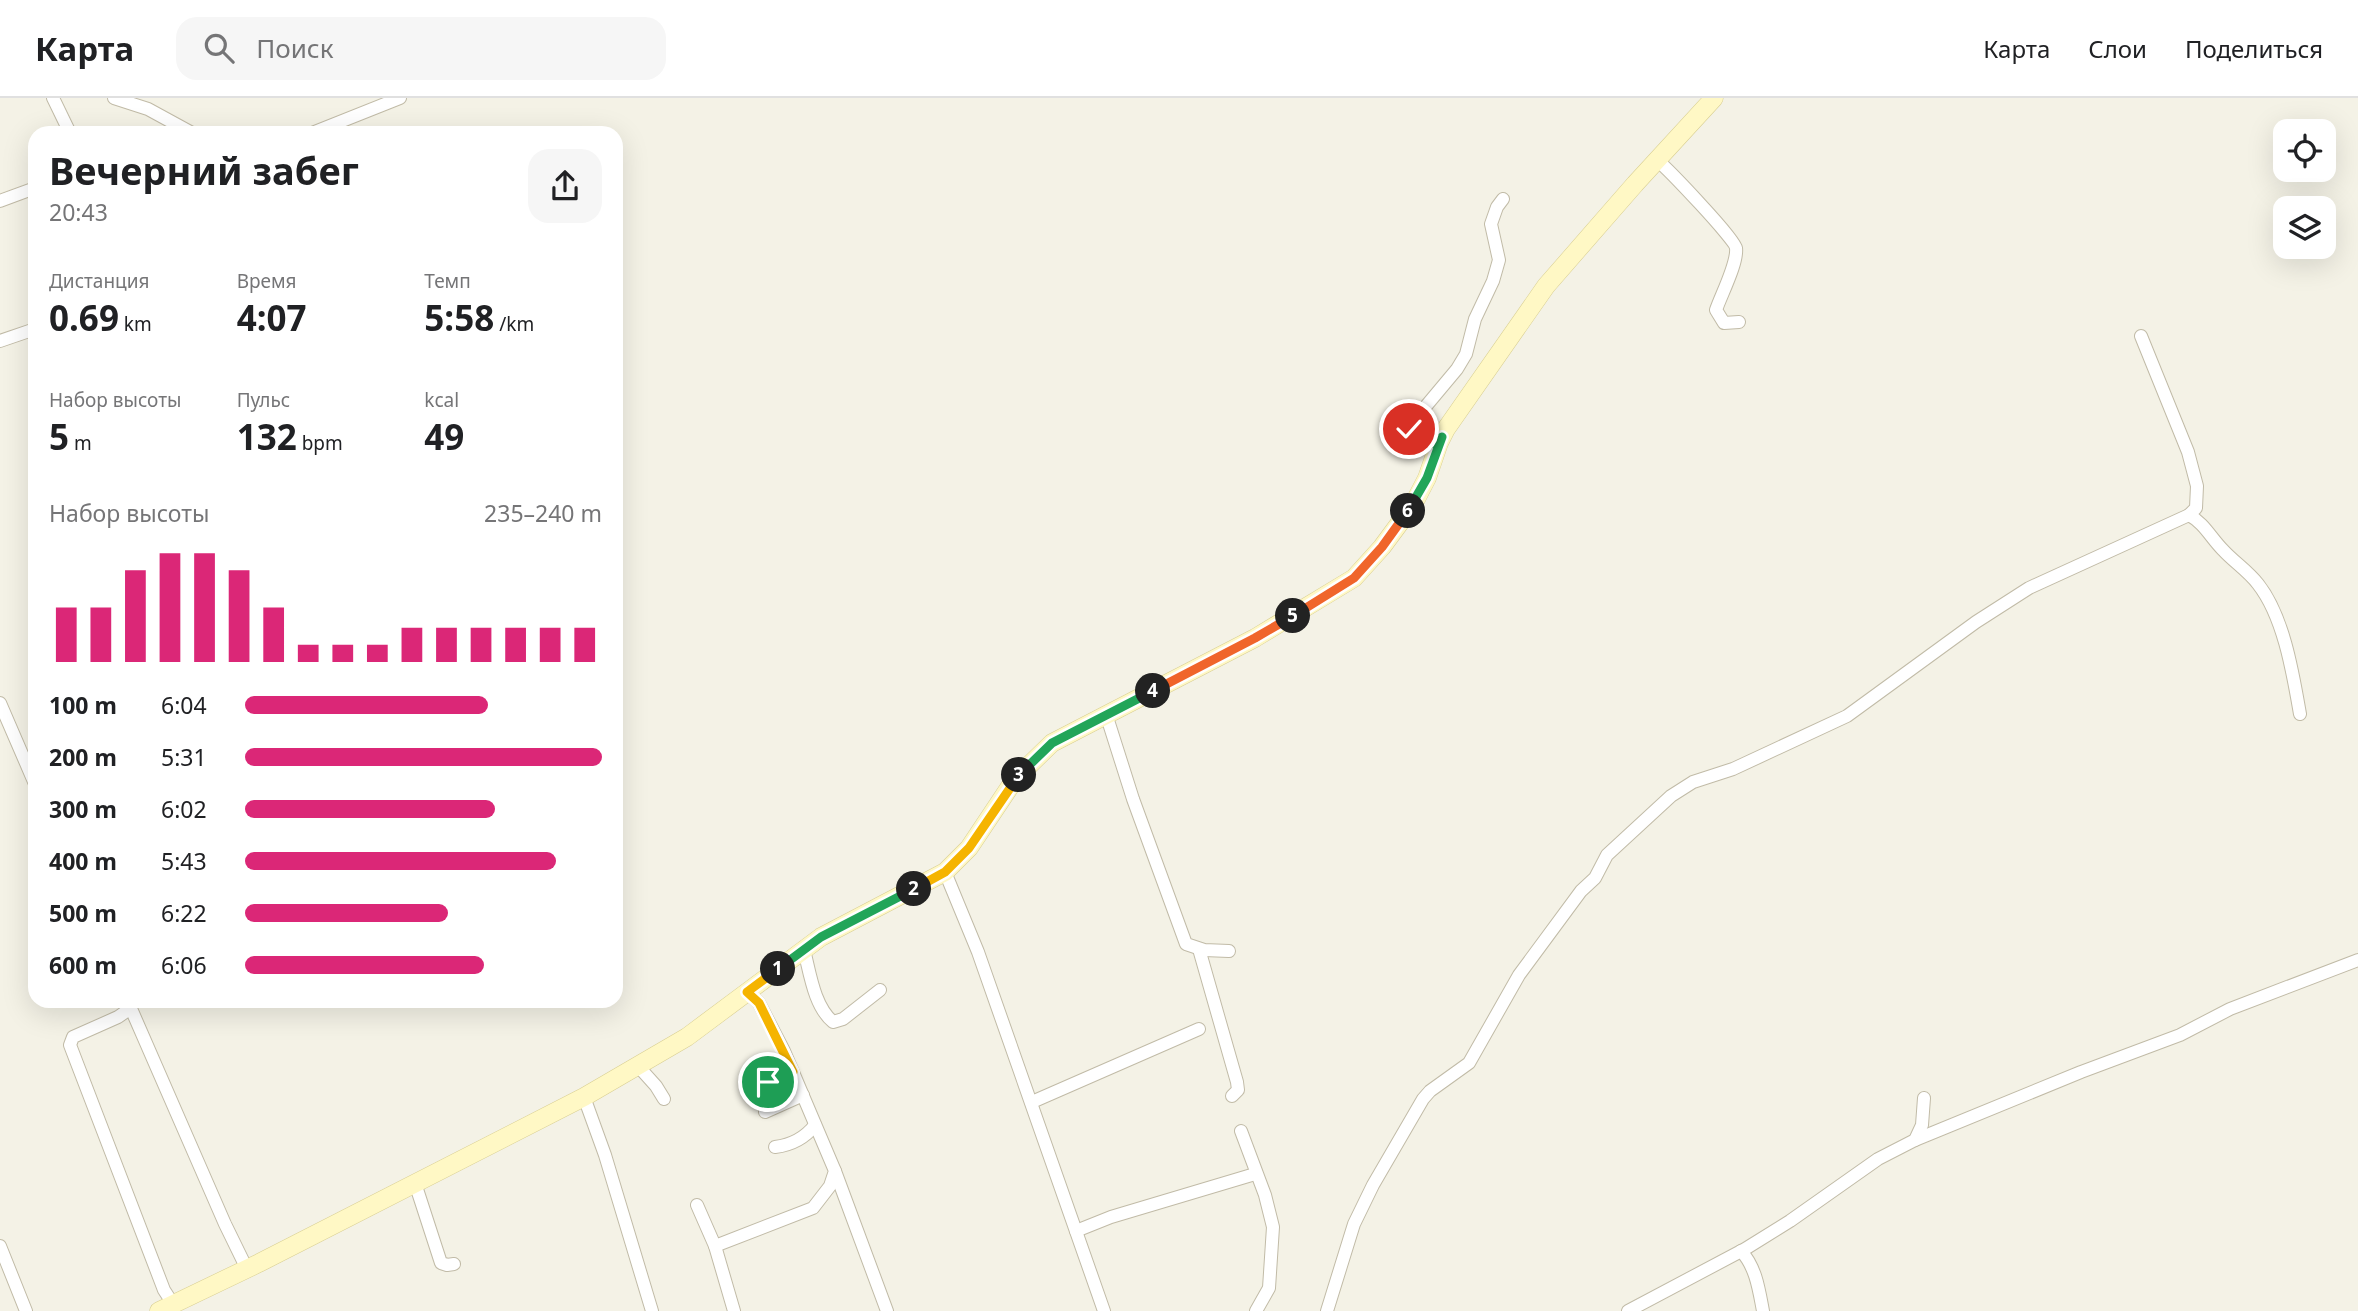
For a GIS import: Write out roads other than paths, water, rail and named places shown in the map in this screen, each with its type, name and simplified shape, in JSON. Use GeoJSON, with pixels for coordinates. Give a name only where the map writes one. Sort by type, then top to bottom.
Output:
{"type":"FeatureCollection","features":[{"type":"Feature","properties":{"kind":"street"},"geometry":{"type":"LineString","coordinates":[[53,98],[67,126]]}},
{"type":"Feature","properties":{"kind":"street"},"geometry":{"type":"LineString","coordinates":[[114,98],[148,109],[179,126]]}},
{"type":"Feature","properties":{"kind":"street"},"geometry":{"type":"LineString","coordinates":[[330,126],[400,98]]}},
{"type":"Feature","properties":{"kind":"street"},"geometry":{"type":"LineString","coordinates":[[127,1008],[118,1017],[73,1037],[70,1045],[164,1290],[166,1307],[247,1269],[584,1097],[687,1037],[804,950],[841,926],[945,872],[969,848],[1015,779],[1052,743],[1255,638],[1354,578],[1382,547],[1413,505],[1427,478],[1442,437],[1466,398],[1546,286],[1714,98]]}},
{"type":"Feature","properties":{"kind":"street"},"geometry":{"type":"LineString","coordinates":[[1657,160],[1673,173],[1695,201],[1733,240],[1737,248],[1728,284],[1716,310],[1724,323],[1739,322]]}},
{"type":"Feature","properties":{"kind":"street"},"geometry":{"type":"LineString","coordinates":[[0,201],[28,191]]}},
{"type":"Feature","properties":{"kind":"street"},"geometry":{"type":"LineString","coordinates":[[1442,437],[1429,445],[1411,449],[1405,443],[1405,436],[1416,418],[1457,369],[1466,354],[1475,319],[1493,281],[1499,260],[1490,224],[1503,199]]}},
{"type":"Feature","properties":{"kind":"street"},"geometry":{"type":"LineString","coordinates":[[0,341],[28,331]]}},
{"type":"Feature","properties":{"kind":"street"},"geometry":{"type":"LineString","coordinates":[[1327,1311],[1354,1224],[1373,1185],[1423,1099],[1469,1063],[1519,975],[1581,891],[1595,878],[1607,855],[1671,796],[1693,782],[1733,769],[1847,716],[1976,622],[2029,588],[2189,515],[2196,508],[2197,486],[2188,452],[2141,336]]}},
{"type":"Feature","properties":{"kind":"street"},"geometry":{"type":"LineString","coordinates":[[2189,515],[2200,521],[2214,541],[2259,586],[2280,626],[2300,714]]}},
{"type":"Feature","properties":{"kind":"street"},"geometry":{"type":"LineString","coordinates":[[1,709],[28,769]]}},
{"type":"Feature","properties":{"kind":"street"},"geometry":{"type":"LineString","coordinates":[[1106,714],[1186,944],[1199,949],[1229,951]]}},
{"type":"Feature","properties":{"kind":"street"},"geometry":{"type":"LineString","coordinates":[[945,872],[978,952],[1104,1311]]}},
{"type":"Feature","properties":{"kind":"street"},"geometry":{"type":"LineString","coordinates":[[1199,949],[1237,1082],[1238,1090],[1233,1096]]}},
{"type":"Feature","properties":{"kind":"street"},"geometry":{"type":"LineString","coordinates":[[804,950],[820,1004],[833,1022],[843,1019],[880,990]]}},
{"type":"Feature","properties":{"kind":"street"},"geometry":{"type":"LineString","coordinates":[[1628,1311],[1741,1251],[1800,1214],[1878,1159],[1915,1140],[2180,1035],[2230,1009],[2358,960]]}},
{"type":"Feature","properties":{"kind":"street"},"geometry":{"type":"LineString","coordinates":[[747,992],[759,1003],[793,1072],[835,1171],[887,1311]]}},
{"type":"Feature","properties":{"kind":"street"},"geometry":{"type":"LineString","coordinates":[[131,1008],[219,1212],[247,1269]]}},
{"type":"Feature","properties":{"kind":"street"},"geometry":{"type":"LineString","coordinates":[[1032,1102],[1199,1029]]}},
{"type":"Feature","properties":{"kind":"street"},"geometry":{"type":"LineString","coordinates":[[638,1066],[664,1099]]}},
{"type":"Feature","properties":{"kind":"street"},"geometry":{"type":"LineString","coordinates":[[757,1079],[768,1082],[793,1072]]}},
{"type":"Feature","properties":{"kind":"street"},"geometry":{"type":"LineString","coordinates":[[765,1112],[803,1095]]}},
{"type":"Feature","properties":{"kind":"street"},"geometry":{"type":"LineString","coordinates":[[584,1097],[652,1311]]}},
{"type":"Feature","properties":{"kind":"street"},"geometry":{"type":"LineString","coordinates":[[1915,1140],[1922,1125],[1924,1098]]}},
{"type":"Feature","properties":{"kind":"street"},"geometry":{"type":"LineString","coordinates":[[775,1147],[786,1146],[810,1132],[815,1125]]}},
{"type":"Feature","properties":{"kind":"street"},"geometry":{"type":"LineString","coordinates":[[1241,1131],[1265,1195],[1273,1227],[1269,1288],[1256,1311]]}},
{"type":"Feature","properties":{"kind":"street"},"geometry":{"type":"LineString","coordinates":[[715,1246],[813,1208],[830,1186],[835,1171]]}},
{"type":"Feature","properties":{"kind":"street"},"geometry":{"type":"LineString","coordinates":[[1076,1231],[1111,1217],[1255,1174]]}},
{"type":"Feature","properties":{"kind":"street"},"geometry":{"type":"LineString","coordinates":[[415,1183],[441,1262],[454,1264]]}},
{"type":"Feature","properties":{"kind":"street"},"geometry":{"type":"LineString","coordinates":[[698,1205],[715,1246],[734,1311]]}},
{"type":"Feature","properties":{"kind":"street"},"geometry":{"type":"LineString","coordinates":[[0,1246],[26,1311]]}},
{"type":"Feature","properties":{"kind":"street"},"geometry":{"type":"LineString","coordinates":[[1741,1251],[1747,1257],[1754,1273],[1763,1311]]}}]}
